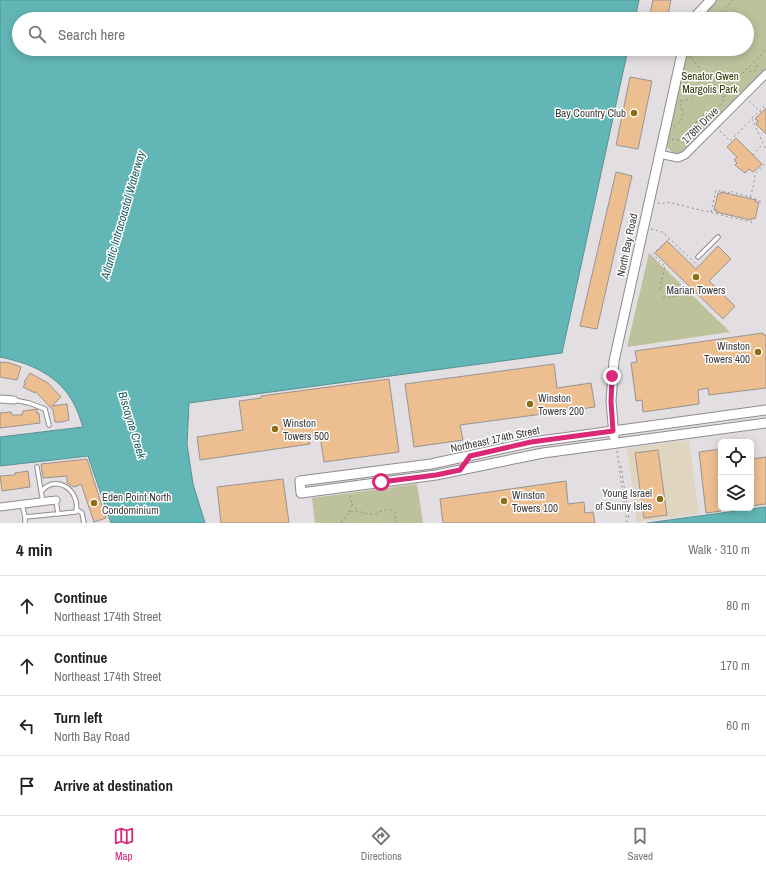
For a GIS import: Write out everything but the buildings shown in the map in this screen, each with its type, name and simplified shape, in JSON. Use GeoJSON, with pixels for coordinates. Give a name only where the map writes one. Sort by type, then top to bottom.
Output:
{"type":"FeatureCollection","features":[{"type":"Feature","properties":{"kind":"street"},"geometry":{"type":"LineString","coordinates":[[700,12],[711,0]]}},
{"type":"Feature","properties":{"kind":"street","name":"North Bay Road"},"geometry":{"type":"LineString","coordinates":[[616,446],[613,431],[611,402],[614,361],[681,56]]}},
{"type":"Feature","properties":{"kind":"street","name":"178th Drive"},"geometry":{"type":"LineString","coordinates":[[659,154],[678,158],[685,155],[766,74]]}},
{"type":"Feature","properties":{"kind":"street"},"geometry":{"type":"LineString","coordinates":[[0,399],[14,400]]}},
{"type":"Feature","properties":{"kind":"street","name":"Northeast 174th Street"},"geometry":{"type":"LineString","coordinates":[[766,410],[531,442],[468,458],[300,481],[301,493],[347,489],[433,475],[461,468],[567,449],[616,446],[673,435],[766,423]]}},
{"type":"Feature","properties":{"kind":"street"},"geometry":{"type":"LineString","coordinates":[[705,419],[706,430]]}},
{"type":"Feature","properties":{"kind":"street"},"geometry":{"type":"LineString","coordinates":[[672,423],[673,435]]}},
{"type":"Feature","properties":{"kind":"street"},"geometry":{"type":"LineString","coordinates":[[0,507],[56,500]]}},
{"type":"Feature","properties":{"kind":"lane"},"geometry":{"type":"LineString","coordinates":[[698,257],[718,237]]}},
{"type":"Feature","properties":{"kind":"lane"},"geometry":{"type":"LineString","coordinates":[[14,400],[29,402],[44,409],[47,413],[49,425]]}},
{"type":"Feature","properties":{"kind":"lane"},"geometry":{"type":"LineString","coordinates":[[565,438],[567,449]]}},
{"type":"Feature","properties":{"kind":"lane"},"geometry":{"type":"LineString","coordinates":[[431,464],[433,475]]}},
{"type":"Feature","properties":{"kind":"lane"},"geometry":{"type":"LineString","coordinates":[[37,467],[43,502]]}},
{"type":"Feature","properties":{"kind":"lane"},"geometry":{"type":"LineString","coordinates":[[343,475],[347,489]]}},
{"type":"Feature","properties":{"kind":"lane"},"geometry":{"type":"LineString","coordinates":[[25,517],[76,512],[76,498],[66,486],[50,484],[45,486],[41,492]]}},
{"type":"Feature","properties":{"kind":"lane"},"geometry":{"type":"LineString","coordinates":[[56,500],[58,514]]}},
{"type":"Feature","properties":{"kind":"lane"},"geometry":{"type":"LineString","coordinates":[[22,504],[25,523]]}},
{"type":"Feature","properties":{"kind":"lane"},"geometry":{"type":"LineString","coordinates":[[76,509],[82,513],[84,523]]}},
{"type":"Feature","properties":{"kind":"path"},"geometry":{"type":"LineString","coordinates":[[722,12],[733,0]]}},
{"type":"Feature","properties":{"kind":"path"},"geometry":{"type":"LineString","coordinates":[[671,139],[680,141],[689,138],[694,131],[694,124],[704,114],[713,112],[723,103],[724,97],[731,86],[766,50]]}},
{"type":"Feature","properties":{"kind":"path"},"geometry":{"type":"LineString","coordinates":[[689,60],[690,56]]}},
{"type":"Feature","properties":{"kind":"path"},"geometry":{"type":"LineString","coordinates":[[690,56],[706,81]]}},
{"type":"Feature","properties":{"kind":"path"},"geometry":{"type":"LineString","coordinates":[[745,70],[752,72],[756,71],[754,62]]}},
{"type":"Feature","properties":{"kind":"path"},"geometry":{"type":"LineString","coordinates":[[681,92],[687,71]]}},
{"type":"Feature","properties":{"kind":"path"},"geometry":{"type":"LineString","coordinates":[[700,78],[704,76]]}},
{"type":"Feature","properties":{"kind":"path"},"geometry":{"type":"LineString","coordinates":[[699,82],[706,81],[720,87],[724,97]]}},
{"type":"Feature","properties":{"kind":"path"},"geometry":{"type":"LineString","coordinates":[[731,86],[744,87]]}},
{"type":"Feature","properties":{"kind":"path"},"geometry":{"type":"LineString","coordinates":[[713,92],[720,87]]}},
{"type":"Feature","properties":{"kind":"path"},"geometry":{"type":"LineString","coordinates":[[674,128],[681,121],[683,114],[680,96]]}},
{"type":"Feature","properties":{"kind":"path"},"geometry":{"type":"LineString","coordinates":[[680,101],[692,99]]}},
{"type":"Feature","properties":{"kind":"path"},"geometry":{"type":"LineString","coordinates":[[749,101],[762,113]]}},
{"type":"Feature","properties":{"kind":"path"},"geometry":{"type":"LineString","coordinates":[[730,141],[766,105]]}},
{"type":"Feature","properties":{"kind":"path"},"geometry":{"type":"LineString","coordinates":[[752,119],[766,150]]}},
{"type":"Feature","properties":{"kind":"path"},"geometry":{"type":"LineString","coordinates":[[720,130],[732,143]]}},
{"type":"Feature","properties":{"kind":"path"},"geometry":{"type":"LineString","coordinates":[[753,155],[763,144]]}},
{"type":"Feature","properties":{"kind":"path"},"geometry":{"type":"LineString","coordinates":[[750,197],[755,174],[766,163]]}},
{"type":"Feature","properties":{"kind":"path"},"geometry":{"type":"LineString","coordinates":[[711,212],[716,190],[729,193],[729,191],[750,197],[760,201],[762,204]]}},
{"type":"Feature","properties":{"kind":"path"},"geometry":{"type":"LineString","coordinates":[[656,202],[662,204],[667,202],[755,222]]}},
{"type":"Feature","properties":{"kind":"path"},"geometry":{"type":"LineString","coordinates":[[651,228],[662,232],[670,238],[698,266]]}},
{"type":"Feature","properties":{"kind":"path"},"geometry":{"type":"LineString","coordinates":[[660,290],[665,266],[653,254],[670,238]]}},
{"type":"Feature","properties":{"kind":"path"},"geometry":{"type":"LineString","coordinates":[[663,298],[684,295],[691,288]]}},
{"type":"Feature","properties":{"kind":"path"},"geometry":{"type":"LineString","coordinates":[[616,446],[629,520]]}},
{"type":"Feature","properties":{"kind":"path"},"geometry":{"type":"LineString","coordinates":[[620,466],[627,523]]}},
{"type":"Feature","properties":{"kind":"path"},"geometry":{"type":"LineString","coordinates":[[347,489],[352,503],[358,511]]}},
{"type":"Feature","properties":{"kind":"path"},"geometry":{"type":"LineString","coordinates":[[341,523],[349,513],[352,503]]}},
{"type":"Feature","properties":{"kind":"path"},"geometry":{"type":"LineString","coordinates":[[349,513],[358,511],[376,514],[389,509],[395,513],[396,523]]}},
{"type":"Feature","properties":{"kind":"shaded area"},"geometry":{"type":"Polygon","coordinates":[[[689,440],[699,514],[637,522],[627,448],[689,440]]]}},
{"type":"Feature","properties":{"kind":"green space","name":"Senator Gwen Margolis Park"},"geometry":{"type":"Polygon","coordinates":[[[715,0],[766,0],[766,70],[683,153],[674,153],[668,148],[666,142],[684,56],[754,56],[754,12],[704,12],[715,0]]]}},
{"type":"Feature","properties":{"kind":"green space"},"geometry":{"type":"Polygon","coordinates":[[[649,253],[730,332],[627,347],[649,253]]]}},
{"type":"Feature","properties":{"kind":"green space"},"geometry":{"type":"Polygon","coordinates":[[[417,484],[423,523],[315,523],[312,498],[417,484]]]}},
{"type":"Feature","properties":{"kind":"water"},"geometry":{"type":"Polygon","coordinates":[[[0,0],[639,0],[636,12],[12,12],[12,56],[626,56],[562,353],[189,403],[187,444],[193,484],[205,523],[111,523],[88,456],[0,466],[0,437],[83,427],[78,412],[68,394],[52,378],[33,367],[0,357],[0,0]]]}},
{"type":"Feature","properties":{"kind":"water"},"geometry":{"type":"Polygon","coordinates":[[[766,507],[766,523],[647,523],[736,511],[754,511],[754,509],[766,507]]]}},
{"type":"Feature","properties":{"kind":"place","name":"Bay Country Club"},"geometry":{"type":"Point","coordinates":[634,113]}},
{"type":"Feature","properties":{"kind":"place","name":"Marian Towers"},"geometry":{"type":"Point","coordinates":[696,277]}},
{"type":"Feature","properties":{"kind":"place","name":"Winston Towers 400"},"geometry":{"type":"Point","coordinates":[758,352]}},
{"type":"Feature","properties":{"kind":"place","name":"Winston Towers 200"},"geometry":{"type":"Point","coordinates":[530,404]}},
{"type":"Feature","properties":{"kind":"place","name":"Winston Towers 500"},"geometry":{"type":"Point","coordinates":[275,429]}},
{"type":"Feature","properties":{"kind":"place","name":"Young Israel of Sunny Isles"},"geometry":{"type":"Point","coordinates":[660,499]}},
{"type":"Feature","properties":{"kind":"place","name":"Winston Towers 100"},"geometry":{"type":"Point","coordinates":[504,501]}},
{"type":"Feature","properties":{"kind":"place","name":"Eden Point North Condominium"},"geometry":{"type":"Point","coordinates":[94,503]}},
{"type":"Feature","properties":{"kind":"route"},"geometry":{"type":"LineString","coordinates":[[381,482],[436,475],[460,470],[470,456],[531,442],[613,431],[611,402],[612,376]]}},
{"type":"Feature","properties":{"kind":"water label","name":"Atlantic Intracoastal Waterway"},"geometry":{"type":"Point","coordinates":[123,215]}},
{"type":"Feature","properties":{"kind":"water label","name":"Biscayne Creek"},"geometry":{"type":"Point","coordinates":[132,425]}}]}
